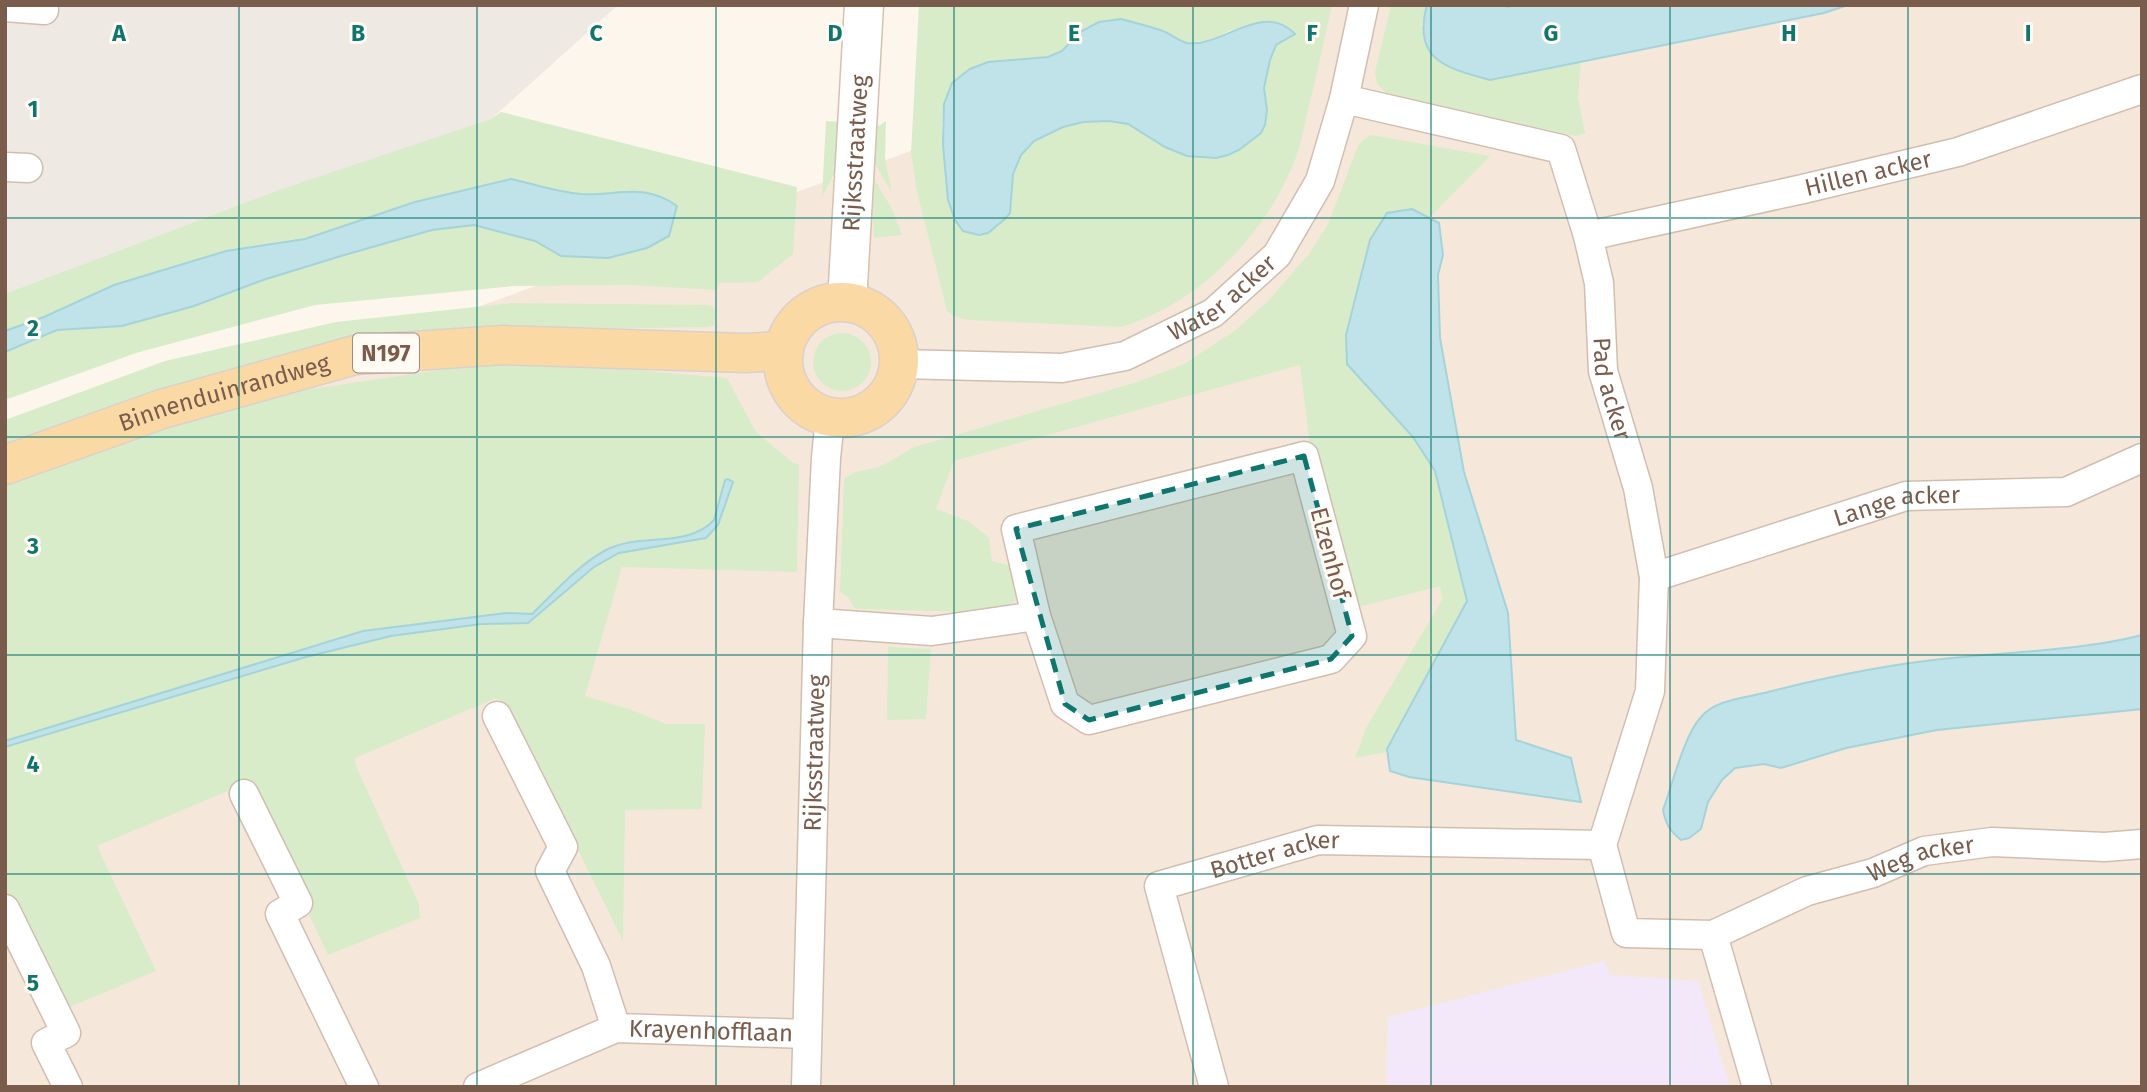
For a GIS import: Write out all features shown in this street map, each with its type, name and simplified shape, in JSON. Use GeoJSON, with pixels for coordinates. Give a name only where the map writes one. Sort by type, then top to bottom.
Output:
{"type":"FeatureCollection","features":[{"type":"Feature","properties":{"kind":"main road","name":"Rijksstraatweg"},"geometry":{"type":"LineString","coordinates":[[847,302],[864,5]]}},
{"type":"Feature","properties":{"kind":"main road"},"geometry":{"type":"LineString","coordinates":[[847,302],[880,316],[891,330],[898,346],[900,364],[893,388],[877,407],[855,417],[830,418],[807,407],[790,388],[783,364],[784,351],[788,337],[805,314],[818,307],[847,302]]}},
{"type":"Feature","properties":{"kind":"main road","name":"Binnenduinrandweg"},"geometry":{"type":"LineString","coordinates":[[5,465],[162,409],[355,355],[503,345],[745,353],[784,351]]}},
{"type":"Feature","properties":{"kind":"street","name":"Water acker"},"geometry":{"type":"LineString","coordinates":[[900,364],[1062,368],[1125,356],[1213,313],[1277,256],[1320,181],[1344,99],[1364,5]]}},
{"type":"Feature","properties":{"kind":"street"},"geometry":{"type":"LineString","coordinates":[[5,7],[44,10]]}},
{"type":"Feature","properties":{"kind":"street","name":"Hillen acker"},"geometry":{"type":"LineString","coordinates":[[1588,236],[1958,152],[2142,89]]}},
{"type":"Feature","properties":{"kind":"street","name":"Pad acker"},"geometry":{"type":"LineString","coordinates":[[1344,99],[1561,149],[1588,236],[1599,283],[1603,371],[1638,488],[1654,578],[1650,691],[1602,845]]}},
{"type":"Feature","properties":{"kind":"street","name":"Rijksstraatweg"},"geometry":{"type":"LineString","coordinates":[[806,1087],[818,623],[830,418]]}},
{"type":"Feature","properties":{"kind":"street","name":"Elzenhof"},"geometry":{"type":"LineString","coordinates":[[1304,456],[1352,636],[1331,659],[1089,720],[1065,704],[1036,616],[1016,529],[1304,456]]}},
{"type":"Feature","properties":{"kind":"street","name":"Lange acker"},"geometry":{"type":"LineString","coordinates":[[1654,578],[1906,496],[2066,492],[2142,458]]}},
{"type":"Feature","properties":{"kind":"street"},"geometry":{"type":"LineString","coordinates":[[818,623],[932,631],[1036,616]]}},
{"type":"Feature","properties":{"kind":"street","name":"Krayenhofflaan"},"geometry":{"type":"LineString","coordinates":[[497,716],[563,847],[550,871],[596,966],[616,1028]]}},
{"type":"Feature","properties":{"kind":"street"},"geometry":{"type":"LineString","coordinates":[[244,794],[298,902],[279,914],[363,1087]]}},
{"type":"Feature","properties":{"kind":"street","name":"Botter acker"},"geometry":{"type":"LineString","coordinates":[[1214,1087],[1159,886],[1318,840],[1602,845]]}},
{"type":"Feature","properties":{"kind":"street","name":"Weg acker"},"geometry":{"type":"LineString","coordinates":[[1602,845],[1626,933],[1713,935],[1807,891],[1873,873],[1924,851],[1992,842],[2105,847],[2142,844]]}},
{"type":"Feature","properties":{"kind":"street"},"geometry":{"type":"LineString","coordinates":[[5,909],[66,1033],[46,1043],[68,1087]]}},
{"type":"Feature","properties":{"kind":"street"},"geometry":{"type":"LineString","coordinates":[[1713,935],[1757,1087]]}},
{"type":"Feature","properties":{"kind":"street","name":"Krayenhofflaan"},"geometry":{"type":"LineString","coordinates":[[478,1087],[616,1028],[807,1034]]}},
{"type":"Feature","properties":{"kind":"highlighted area"},"geometry":{"type":"Polygon","coordinates":[[[1304,456],[1352,636],[1331,659],[1089,720],[1065,704],[1016,529],[1304,456]]]}},
{"type":"Feature","properties":{"kind":"shaded area"},"geometry":{"type":"Polygon","coordinates":[[[5,5],[618,5],[491,119],[5,295],[5,5]]]}},
{"type":"Feature","properties":{"kind":"shaded area"},"geometry":{"type":"Polygon","coordinates":[[[1316,5],[2142,5],[2142,1087],[5,1087],[5,477],[1316,5]]]}},
{"type":"Feature","properties":{"kind":"shaded area"},"geometry":{"type":"Polygon","coordinates":[[[1604,961],[1610,975],[1698,981],[1730,1087],[1386,1087],[1388,1017],[1604,961]]]}},
{"type":"Feature","properties":{"kind":"green space"},"geometry":{"type":"Polygon","coordinates":[[[919,5],[1332,5],[1298,151],[1284,185],[1268,212],[1249,238],[1203,283],[1150,316],[1121,327],[968,320],[947,311],[917,192],[911,153],[919,5]],[[1121,19],[1099,22],[1080,33],[1062,51],[1048,57],[1024,58],[942,123],[948,200],[955,220],[988,233],[1007,218],[1015,169],[1023,153],[1044,136],[1069,125],[1095,120],[1113,121],[1141,130],[1188,154],[1214,158],[1231,154],[1259,133],[1266,119],[1266,72],[1286,25],[1275,22],[1250,25],[1211,40],[1185,43],[1166,31],[1121,19]]]}},
{"type":"Feature","properties":{"kind":"green space"},"geometry":{"type":"Polygon","coordinates":[[[1391,5],[1427,5],[1421,26],[1490,80],[1581,60],[1578,97],[1585,133],[1576,136],[1386,93],[1377,84],[1375,72],[1391,5]]]}},
{"type":"Feature","properties":{"kind":"green space"},"geometry":{"type":"Polygon","coordinates":[[[501,112],[797,187],[793,254],[758,282],[719,283],[716,290],[630,285],[514,286],[315,305],[136,353],[5,400],[5,294],[282,189],[491,119],[501,112]]]}},
{"type":"Feature","properties":{"kind":"green space"},"geometry":{"type":"Polygon","coordinates":[[[826,121],[843,122],[836,171],[822,197],[826,121]]]}},
{"type":"Feature","properties":{"kind":"green space"},"geometry":{"type":"Polygon","coordinates":[[[886,121],[885,159],[892,193],[870,155],[871,131],[886,121]]]}},
{"type":"Feature","properties":{"kind":"green space"},"geometry":{"type":"Polygon","coordinates":[[[1372,135],[1490,156],[1429,218],[1412,209],[1370,240],[1346,335],[1376,398],[1413,437],[1436,471],[1467,601],[1387,752],[1355,758],[1366,728],[1442,600],[1440,586],[1355,608],[1318,462],[1309,439],[1300,365],[954,461],[936,509],[968,521],[989,538],[992,561],[1017,567],[1021,587],[1014,594],[1018,597],[1014,602],[996,610],[972,612],[855,609],[849,598],[840,592],[844,479],[855,472],[885,464],[911,448],[1137,382],[1184,364],[1237,329],[1267,302],[1309,254],[1328,224],[1358,146],[1372,135]]]}},
{"type":"Feature","properties":{"kind":"green space"},"geometry":{"type":"Polygon","coordinates":[[[871,179],[874,179],[892,209],[902,235],[874,238],[871,179]]]}},
{"type":"Feature","properties":{"kind":"green space"},"geometry":{"type":"Polygon","coordinates":[[[512,303],[710,305],[716,310],[714,326],[706,327],[453,331],[311,349],[127,401],[5,444],[5,420],[165,361],[336,322],[512,303]]]}},
{"type":"Feature","properties":{"kind":"green space"},"geometry":{"type":"Polygon","coordinates":[[[842,333],[863,341],[871,362],[863,383],[842,391],[821,383],[813,362],[821,341],[842,333]]]}},
{"type":"Feature","properties":{"kind":"green space"},"geometry":{"type":"Polygon","coordinates":[[[480,364],[565,364],[727,378],[756,432],[799,465],[797,572],[622,567],[585,696],[632,710],[666,724],[705,724],[702,809],[625,810],[623,941],[506,704],[496,698],[355,758],[355,764],[419,904],[420,918],[328,955],[247,783],[97,846],[156,971],[60,1011],[5,891],[5,747],[306,657],[391,636],[481,624],[528,623],[594,567],[619,553],[706,538],[718,525],[725,480],[714,520],[691,535],[632,542],[574,574],[532,614],[506,613],[363,631],[5,741],[5,485],[120,440],[264,396],[480,364]]]}},
{"type":"Feature","properties":{"kind":"green space"},"geometry":{"type":"Polygon","coordinates":[[[888,647],[931,649],[926,719],[887,720],[888,647]]]}},
{"type":"Feature","properties":{"kind":"water"},"geometry":{"type":"Polygon","coordinates":[[[1427,5],[1848,5],[1824,13],[1490,80],[1459,71],[1436,59],[1424,38],[1427,5]]]}},
{"type":"Feature","properties":{"kind":"water"},"geometry":{"type":"Polygon","coordinates":[[[1121,19],[1163,31],[1187,43],[1214,39],[1256,23],[1282,25],[1295,34],[1276,45],[1270,60],[1264,88],[1267,110],[1261,133],[1239,150],[1216,158],[1187,156],[1165,147],[1128,124],[1109,121],[1083,122],[1063,127],[1034,141],[1021,155],[1013,174],[1010,213],[1005,219],[988,233],[979,235],[963,231],[955,220],[948,200],[943,145],[944,104],[952,83],[970,69],[988,62],[1048,57],[1062,51],[1080,32],[1099,22],[1121,19]]]}},
{"type":"Feature","properties":{"kind":"water"},"geometry":{"type":"Polygon","coordinates":[[[511,179],[581,194],[642,192],[653,194],[677,206],[669,236],[647,248],[608,258],[561,256],[535,241],[474,225],[432,230],[263,280],[194,306],[122,326],[57,330],[5,352],[5,331],[44,317],[114,285],[226,251],[305,239],[415,202],[511,179]]]}},
{"type":"Feature","properties":{"kind":"water"},"geometry":{"type":"Polygon","coordinates":[[[1412,209],[1439,223],[1443,255],[1438,275],[1440,338],[1464,472],[1508,613],[1516,740],[1571,758],[1581,802],[1409,777],[1390,771],[1387,749],[1467,601],[1435,471],[1413,437],[1347,364],[1346,335],[1370,240],[1387,213],[1412,209]]]}},
{"type":"Feature","properties":{"kind":"water"},"geometry":{"type":"Polygon","coordinates":[[[725,480],[733,482],[718,525],[706,538],[619,553],[594,567],[528,623],[481,624],[391,636],[306,657],[5,747],[5,741],[363,631],[506,613],[532,614],[576,571],[606,550],[633,542],[691,534],[703,529],[714,520],[725,480]]]}},
{"type":"Feature","properties":{"kind":"water"},"geometry":{"type":"Polygon","coordinates":[[[2142,635],[2142,709],[1937,730],[1846,748],[1781,768],[1764,764],[1735,768],[1722,780],[1708,802],[1701,829],[1689,838],[1681,840],[1671,831],[1666,820],[1663,810],[1689,736],[1707,711],[1722,703],[1881,667],[2071,647],[2142,635]]]}}]}
